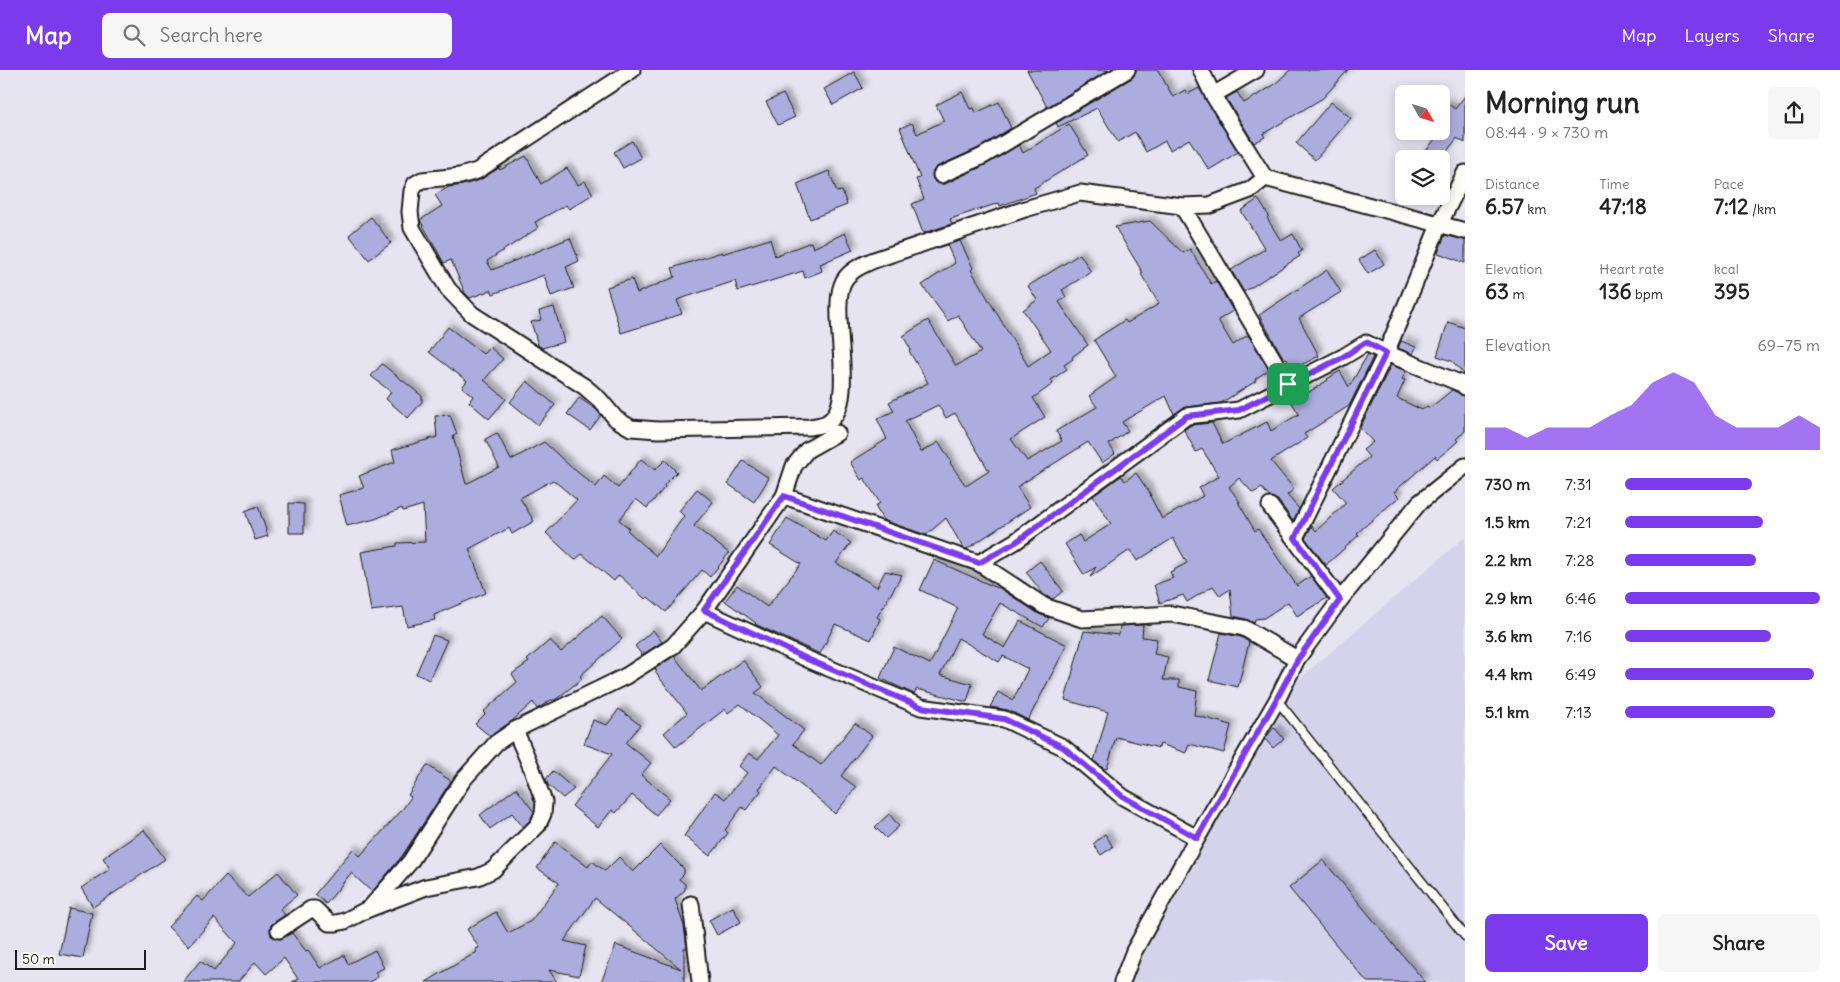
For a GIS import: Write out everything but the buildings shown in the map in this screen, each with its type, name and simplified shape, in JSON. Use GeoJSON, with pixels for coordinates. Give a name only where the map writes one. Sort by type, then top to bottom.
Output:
{"type":"FeatureCollection","features":[{"type":"Feature","properties":{"kind":"street"},"geometry":{"type":"LineString","coordinates":[[632,70],[477,171],[460,176],[422,180],[415,184],[412,191],[410,212],[412,228],[448,289],[472,314],[585,386],[616,419],[631,428],[658,430],[810,428],[828,422],[838,412],[843,395],[839,308],[842,284],[855,268],[874,260],[1025,209],[1080,193],[1182,206],[1210,205],[1250,190],[1265,178]]}},
{"type":"Feature","properties":{"kind":"street"},"geometry":{"type":"LineString","coordinates":[[941,175],[983,156],[1127,70]]}},
{"type":"Feature","properties":{"kind":"street"},"geometry":{"type":"LineString","coordinates":[[1202,70],[1213,95],[1265,178],[1465,231]]}},
{"type":"Feature","properties":{"kind":"street"},"geometry":{"type":"LineString","coordinates":[[1213,95],[1256,70]]}},
{"type":"Feature","properties":{"kind":"street"},"geometry":{"type":"LineString","coordinates":[[1295,538],[1386,353],[1439,225],[1465,173]]}},
{"type":"Feature","properties":{"kind":"street"},"geometry":{"type":"LineString","coordinates":[[1182,206],[1288,384]]}},
{"type":"Feature","properties":{"kind":"street"},"geometry":{"type":"LineString","coordinates":[[979,563],[1016,542],[1187,416],[1239,410],[1343,357],[1366,342],[1386,353],[1462,384],[1465,387]]}},
{"type":"Feature","properties":{"kind":"street"},"geometry":{"type":"LineString","coordinates":[[370,908],[410,862],[463,780],[496,743],[515,730],[626,676],[673,646],[704,610],[784,496],[794,466],[807,450],[837,433]]}},
{"type":"Feature","properties":{"kind":"street"},"geometry":{"type":"LineString","coordinates":[[1122,982],[1134,952],[1298,659],[1340,600],[1419,504],[1465,466]]}},
{"type":"Feature","properties":{"kind":"street"},"geometry":{"type":"LineString","coordinates":[[784,496],[979,563],[1044,606],[1082,619],[1172,614],[1244,628],[1298,659]]}},
{"type":"Feature","properties":{"kind":"street"},"geometry":{"type":"LineString","coordinates":[[1270,506],[1340,600]]}},
{"type":"Feature","properties":{"kind":"street"},"geometry":{"type":"LineString","coordinates":[[704,610],[807,659],[921,707],[1004,719],[1063,747],[1122,796],[1197,838]]}},
{"type":"Feature","properties":{"kind":"street"},"geometry":{"type":"LineString","coordinates":[[279,930],[311,909],[315,909],[329,922],[336,923],[426,887],[478,878],[492,870],[538,825],[543,814],[544,802],[515,730]]}},
{"type":"Feature","properties":{"kind":"street"},"geometry":{"type":"LineString","coordinates":[[691,904],[700,982]]}},
{"type":"Feature","properties":{"kind":"lane"},"geometry":{"type":"LineString","coordinates":[[1276,700],[1465,936]]}},
{"type":"Feature","properties":{"kind":"shaded area"},"geometry":{"type":"Polygon","coordinates":[[[1465,537],[1465,982],[1124,982],[1125,961],[1297,681],[1465,537]]]}},
{"type":"Feature","properties":{"kind":"route"},"geometry":{"type":"LineString","coordinates":[[1366,342],[1386,353],[1295,538],[1340,600],[1298,659],[1197,838],[1122,796],[1063,747],[1004,719],[921,707],[807,659],[704,610],[784,496],[979,563],[1016,542],[1187,416],[1239,410],[1288,384],[1343,357],[1366,342]]}}]}
